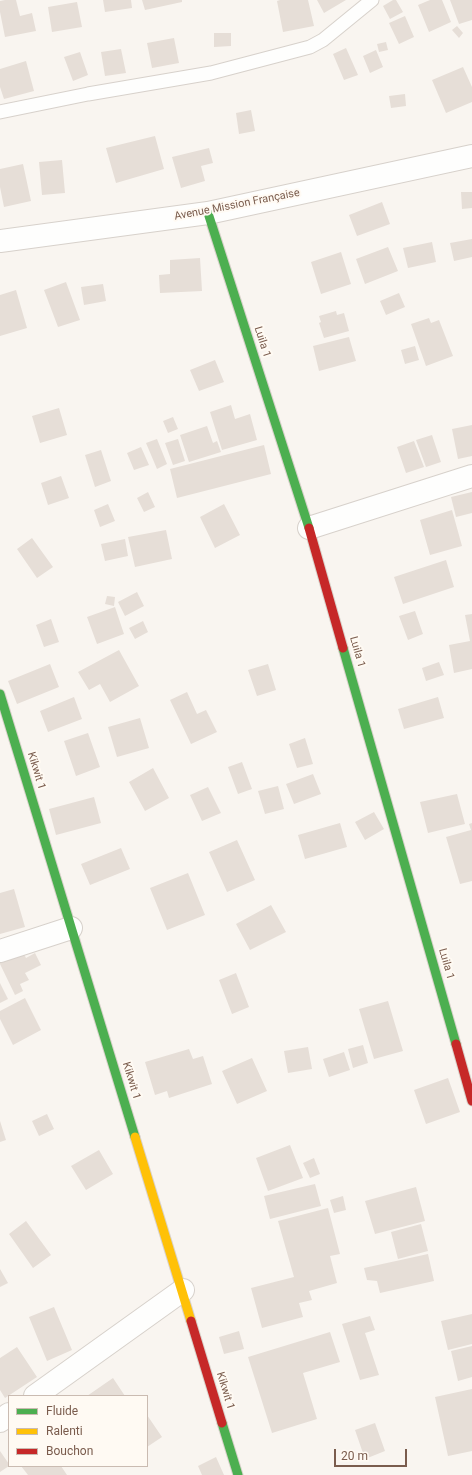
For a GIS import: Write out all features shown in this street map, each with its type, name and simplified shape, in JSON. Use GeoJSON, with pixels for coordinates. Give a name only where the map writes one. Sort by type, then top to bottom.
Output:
{"type":"FeatureCollection","features":[{"type":"Feature","properties":{"kind":"street","name":"Avenue Mission Française"},"geometry":{"type":"LineString","coordinates":[[0,241],[208,213],[472,156]]}},
{"type":"Feature","properties":{"kind":"street","name":"Luila 1"},"geometry":{"type":"LineString","coordinates":[[208,213],[309,528],[472,1101]]}},
{"type":"Feature","properties":{"kind":"street"},"geometry":{"type":"LineString","coordinates":[[309,528],[472,476]]}},
{"type":"Feature","properties":{"kind":"street","name":"Kikwit 1"},"geometry":{"type":"LineString","coordinates":[[0,694],[183,1290],[238,1475]]}},
{"type":"Feature","properties":{"kind":"street"},"geometry":{"type":"LineString","coordinates":[[0,951],[71,928]]}},
{"type":"Feature","properties":{"kind":"street"},"geometry":{"type":"LineString","coordinates":[[36,1395],[183,1290]]}},
{"type":"Feature","properties":{"kind":"street"},"geometry":{"type":"LineString","coordinates":[[0,1421],[8,1415]]}},
{"type":"Feature","properties":{"kind":"lane"},"geometry":{"type":"LineString","coordinates":[[0,112],[88,94],[210,73],[310,47],[322,40],[372,0]]}},
{"type":"Feature","properties":{"kind":"building"},"geometry":{"type":"Polygon","coordinates":[[[16,0],[20,16],[32,13],[36,31],[5,37],[0,12],[0,1],[16,0]]]}},
{"type":"Feature","properties":{"kind":"building"},"geometry":{"type":"Polygon","coordinates":[[[103,0],[131,0],[132,8],[105,12],[103,0]]]}},
{"type":"Feature","properties":{"kind":"building"},"geometry":{"type":"Polygon","coordinates":[[[142,0],[182,0],[182,2],[145,10],[142,0]]]}},
{"type":"Feature","properties":{"kind":"building"},"geometry":{"type":"Polygon","coordinates":[[[308,0],[314,26],[283,32],[277,1],[308,0]]]}},
{"type":"Feature","properties":{"kind":"building"},"geometry":{"type":"Polygon","coordinates":[[[317,0],[346,0],[324,13],[317,0]]]}},
{"type":"Feature","properties":{"kind":"building"},"geometry":{"type":"Polygon","coordinates":[[[393,0],[396,0],[403,12],[390,19],[383,6],[393,0]]]}},
{"type":"Feature","properties":{"kind":"building"},"geometry":{"type":"Polygon","coordinates":[[[430,0],[442,0],[451,22],[429,32],[418,5],[430,0]]]}},
{"type":"Feature","properties":{"kind":"building"},"geometry":{"type":"Polygon","coordinates":[[[450,0],[472,0],[472,20],[459,24],[450,0]]]}},
{"type":"Feature","properties":{"kind":"building"},"geometry":{"type":"Polygon","coordinates":[[[77,2],[82,27],[52,32],[48,7],[77,2]]]}},
{"type":"Feature","properties":{"kind":"building"},"geometry":{"type":"Polygon","coordinates":[[[405,16],[414,37],[399,44],[389,23],[405,16]]]}},
{"type":"Feature","properties":{"kind":"building"},"geometry":{"type":"Polygon","coordinates":[[[457,26],[463,33],[459,38],[452,30],[457,26]]]}},
{"type":"Feature","properties":{"kind":"building"},"geometry":{"type":"Polygon","coordinates":[[[214,33],[231,33],[231,46],[214,47],[214,33]]]}},
{"type":"Feature","properties":{"kind":"building"},"geometry":{"type":"Polygon","coordinates":[[[174,38],[179,63],[152,68],[147,43],[174,38]]]}},
{"type":"Feature","properties":{"kind":"building"},"geometry":{"type":"Polygon","coordinates":[[[386,42],[388,50],[379,52],[377,44],[386,42]]]}},
{"type":"Feature","properties":{"kind":"building"},"geometry":{"type":"Polygon","coordinates":[[[346,48],[358,75],[344,80],[333,54],[346,48]]]}},
{"type":"Feature","properties":{"kind":"building"},"geometry":{"type":"Polygon","coordinates":[[[121,49],[126,73],[105,76],[101,52],[121,49]]]}},
{"type":"Feature","properties":{"kind":"building"},"geometry":{"type":"Polygon","coordinates":[[[376,50],[383,67],[370,73],[363,56],[376,50]]]}},
{"type":"Feature","properties":{"kind":"building"},"geometry":{"type":"Polygon","coordinates":[[[80,52],[88,75],[73,81],[64,57],[80,52]]]}},
{"type":"Feature","properties":{"kind":"building"},"geometry":{"type":"Polygon","coordinates":[[[26,61],[34,91],[4,99],[0,87],[0,69],[26,61]]]}},
{"type":"Feature","properties":{"kind":"building"},"geometry":{"type":"Polygon","coordinates":[[[463,67],[472,87],[472,102],[446,113],[432,80],[463,67]]]}},
{"type":"Feature","properties":{"kind":"building"},"geometry":{"type":"Polygon","coordinates":[[[405,94],[406,106],[391,108],[389,96],[405,94]]]}},
{"type":"Feature","properties":{"kind":"building"},"geometry":{"type":"Polygon","coordinates":[[[251,110],[255,131],[239,134],[236,113],[251,110]]]}},
{"type":"Feature","properties":{"kind":"building"},"geometry":{"type":"Polygon","coordinates":[[[155,136],[164,169],[116,183],[106,148],[155,136]]]}},
{"type":"Feature","properties":{"kind":"building"},"geometry":{"type":"Polygon","coordinates":[[[209,148],[213,163],[201,166],[205,181],[181,188],[172,157],[209,148]]]}},
{"type":"Feature","properties":{"kind":"building"},"geometry":{"type":"Polygon","coordinates":[[[62,160],[65,193],[42,195],[39,162],[62,160]]]}},
{"type":"Feature","properties":{"kind":"building"},"geometry":{"type":"Polygon","coordinates":[[[23,164],[31,201],[4,207],[0,187],[0,169],[23,164]]]}},
{"type":"Feature","properties":{"kind":"building"},"geometry":{"type":"Polygon","coordinates":[[[461,192],[472,192],[472,208],[462,209],[461,192]]]}},
{"type":"Feature","properties":{"kind":"building"},"geometry":{"type":"Polygon","coordinates":[[[382,202],[390,224],[357,236],[349,215],[382,202]]]}},
{"type":"Feature","properties":{"kind":"building"},"geometry":{"type":"Polygon","coordinates":[[[472,239],[472,257],[454,261],[450,243],[472,239]]]}},
{"type":"Feature","properties":{"kind":"building"},"geometry":{"type":"Polygon","coordinates":[[[432,242],[436,262],[408,268],[403,248],[432,242]]]}},
{"type":"Feature","properties":{"kind":"building"},"geometry":{"type":"Polygon","coordinates":[[[388,247],[398,271],[365,284],[356,259],[388,247]]]}},
{"type":"Feature","properties":{"kind":"building"},"geometry":{"type":"Polygon","coordinates":[[[341,252],[351,284],[321,294],[311,262],[341,252]]]}},
{"type":"Feature","properties":{"kind":"building"},"geometry":{"type":"Polygon","coordinates":[[[200,258],[202,291],[160,293],[159,275],[170,274],[170,260],[200,258]]]}},
{"type":"Feature","properties":{"kind":"building"},"geometry":{"type":"Polygon","coordinates":[[[66,282],[80,320],[58,327],[44,290],[66,282]]]}},
{"type":"Feature","properties":{"kind":"building"},"geometry":{"type":"Polygon","coordinates":[[[103,284],[106,301],[84,305],[81,287],[103,284]]]}},
{"type":"Feature","properties":{"kind":"building"},"geometry":{"type":"Polygon","coordinates":[[[16,290],[27,328],[0,336],[0,295],[16,290]]]}},
{"type":"Feature","properties":{"kind":"building"},"geometry":{"type":"Polygon","coordinates":[[[399,293],[405,307],[386,315],[380,301],[399,293]]]}},
{"type":"Feature","properties":{"kind":"building"},"geometry":{"type":"Polygon","coordinates":[[[336,311],[337,315],[344,313],[349,331],[324,338],[319,323],[321,322],[319,316],[336,311]]]}},
{"type":"Feature","properties":{"kind":"building"},"geometry":{"type":"Polygon","coordinates":[[[429,318],[431,323],[439,320],[453,356],[426,366],[411,324],[429,318]]]}},
{"type":"Feature","properties":{"kind":"building"},"geometry":{"type":"Polygon","coordinates":[[[349,337],[356,361],[319,371],[313,346],[349,337]]]}},
{"type":"Feature","properties":{"kind":"building"},"geometry":{"type":"Polygon","coordinates":[[[415,346],[419,360],[405,364],[401,350],[415,346]]]}},
{"type":"Feature","properties":{"kind":"building"},"geometry":{"type":"Polygon","coordinates":[[[215,360],[224,382],[199,391],[190,370],[215,360]]]}},
{"type":"Feature","properties":{"kind":"building"},"geometry":{"type":"Polygon","coordinates":[[[231,405],[235,419],[250,414],[257,440],[222,450],[210,412],[231,405]]]}},
{"type":"Feature","properties":{"kind":"building"},"geometry":{"type":"Polygon","coordinates":[[[59,408],[67,435],[40,443],[32,416],[59,408]]]}},
{"type":"Feature","properties":{"kind":"building"},"geometry":{"type":"Polygon","coordinates":[[[173,417],[178,429],[168,433],[163,421],[173,417]]]}},
{"type":"Feature","properties":{"kind":"building"},"geometry":{"type":"Polygon","coordinates":[[[472,425],[472,456],[458,459],[452,429],[472,425]]]}},
{"type":"Feature","properties":{"kind":"building"},"geometry":{"type":"Polygon","coordinates":[[[207,426],[213,443],[217,441],[221,452],[189,462],[180,435],[207,426]]]}},
{"type":"Feature","properties":{"kind":"building"},"geometry":{"type":"Polygon","coordinates":[[[432,435],[441,462],[426,467],[416,440],[432,435]]]}},
{"type":"Feature","properties":{"kind":"building"},"geometry":{"type":"Polygon","coordinates":[[[157,439],[167,464],[157,469],[146,443],[157,439]]]}},
{"type":"Feature","properties":{"kind":"building"},"geometry":{"type":"Polygon","coordinates":[[[178,439],[185,461],[173,465],[165,443],[178,439]]]}},
{"type":"Feature","properties":{"kind":"building"},"geometry":{"type":"Polygon","coordinates":[[[414,441],[424,467],[406,473],[397,447],[414,441]]]}},
{"type":"Feature","properties":{"kind":"building"},"geometry":{"type":"Polygon","coordinates":[[[264,445],[271,474],[177,498],[170,469],[264,445]]]}},
{"type":"Feature","properties":{"kind":"building"},"geometry":{"type":"Polygon","coordinates":[[[141,447],[149,465],[134,470],[127,453],[141,447]]]}},
{"type":"Feature","properties":{"kind":"building"},"geometry":{"type":"Polygon","coordinates":[[[101,450],[111,481],[95,487],[85,455],[101,450]]]}},
{"type":"Feature","properties":{"kind":"building"},"geometry":{"type":"Polygon","coordinates":[[[61,476],[69,498],[48,505],[41,483],[61,476]]]}},
{"type":"Feature","properties":{"kind":"building"},"geometry":{"type":"Polygon","coordinates":[[[148,492],[155,507],[144,512],[137,498],[148,492]]]}},
{"type":"Feature","properties":{"kind":"building"},"geometry":{"type":"Polygon","coordinates":[[[472,492],[472,513],[456,517],[451,497],[472,492]]]}},
{"type":"Feature","properties":{"kind":"building"},"geometry":{"type":"Polygon","coordinates":[[[108,504],[115,521],[100,527],[94,510],[108,504]]]}},
{"type":"Feature","properties":{"kind":"building"},"geometry":{"type":"Polygon","coordinates":[[[224,504],[240,535],[215,548],[200,517],[224,504]]]}},
{"type":"Feature","properties":{"kind":"building"},"geometry":{"type":"Polygon","coordinates":[[[452,510],[462,546],[430,555],[420,520],[452,510]]]}},
{"type":"Feature","properties":{"kind":"building"},"geometry":{"type":"Polygon","coordinates":[[[166,530],[172,559],[135,567],[128,537],[166,530]]]}},
{"type":"Feature","properties":{"kind":"building"},"geometry":{"type":"Polygon","coordinates":[[[32,538],[53,567],[37,578],[17,549],[32,538]]]}},
{"type":"Feature","properties":{"kind":"building"},"geometry":{"type":"Polygon","coordinates":[[[125,539],[128,556],[105,561],[101,544],[125,539]]]}},
{"type":"Feature","properties":{"kind":"building"},"geometry":{"type":"Polygon","coordinates":[[[446,560],[454,587],[403,604],[394,577],[446,560]]]}},
{"type":"Feature","properties":{"kind":"building"},"geometry":{"type":"Polygon","coordinates":[[[137,592],[144,606],[125,616],[118,602],[137,592]]]}},
{"type":"Feature","properties":{"kind":"building"},"geometry":{"type":"Polygon","coordinates":[[[107,596],[115,597],[114,606],[105,604],[107,596]]]}},
{"type":"Feature","properties":{"kind":"building"},"geometry":{"type":"Polygon","coordinates":[[[115,607],[124,634],[97,644],[87,617],[115,607]]]}},
{"type":"Feature","properties":{"kind":"building"},"geometry":{"type":"Polygon","coordinates":[[[415,611],[423,634],[408,640],[399,616],[415,611]]]}},
{"type":"Feature","properties":{"kind":"building"},"geometry":{"type":"Polygon","coordinates":[[[472,614],[472,669],[454,673],[449,645],[470,641],[465,615],[472,614]]]}},
{"type":"Feature","properties":{"kind":"building"},"geometry":{"type":"Polygon","coordinates":[[[51,619],[59,642],[44,647],[36,625],[51,619]]]}},
{"type":"Feature","properties":{"kind":"building"},"geometry":{"type":"Polygon","coordinates":[[[143,621],[148,632],[135,639],[129,628],[143,621]]]}},
{"type":"Feature","properties":{"kind":"building"},"geometry":{"type":"Polygon","coordinates":[[[119,650],[139,686],[110,702],[100,684],[89,690],[78,672],[119,650]]]}},
{"type":"Feature","properties":{"kind":"building"},"geometry":{"type":"Polygon","coordinates":[[[439,662],[444,675],[426,681],[422,668],[439,662]]]}},
{"type":"Feature","properties":{"kind":"building"},"geometry":{"type":"Polygon","coordinates":[[[50,664],[59,687],[17,704],[8,681],[50,664]]]}},
{"type":"Feature","properties":{"kind":"building"},"geometry":{"type":"Polygon","coordinates":[[[268,664],[276,690],[257,696],[248,670],[268,664]]]}},
{"type":"Feature","properties":{"kind":"building"},"geometry":{"type":"Polygon","coordinates":[[[187,692],[197,714],[206,710],[217,732],[191,744],[170,700],[187,692]]]}},
{"type":"Feature","properties":{"kind":"building"},"geometry":{"type":"Polygon","coordinates":[[[74,697],[82,719],[48,732],[40,711],[74,697]]]}},
{"type":"Feature","properties":{"kind":"building"},"geometry":{"type":"Polygon","coordinates":[[[438,697],[444,718],[404,729],[398,709],[438,697]]]}},
{"type":"Feature","properties":{"kind":"building"},"geometry":{"type":"Polygon","coordinates":[[[140,718],[149,748],[117,757],[108,727],[140,718]]]}},
{"type":"Feature","properties":{"kind":"building"},"geometry":{"type":"Polygon","coordinates":[[[88,733],[100,767],[76,776],[64,741],[88,733]]]}},
{"type":"Feature","properties":{"kind":"building"},"geometry":{"type":"Polygon","coordinates":[[[305,738],[313,764],[297,768],[289,744],[305,738]]]}},
{"type":"Feature","properties":{"kind":"building"},"geometry":{"type":"Polygon","coordinates":[[[242,762],[252,789],[238,794],[228,767],[242,762]]]}},
{"type":"Feature","properties":{"kind":"building"},"geometry":{"type":"Polygon","coordinates":[[[153,768],[169,798],[145,811],[129,782],[153,768]]]}},
{"type":"Feature","properties":{"kind":"building"},"geometry":{"type":"Polygon","coordinates":[[[313,774],[321,794],[294,804],[286,784],[313,774]]]}},
{"type":"Feature","properties":{"kind":"building"},"geometry":{"type":"Polygon","coordinates":[[[278,786],[284,809],[265,814],[258,791],[278,786]]]}},
{"type":"Feature","properties":{"kind":"building"},"geometry":{"type":"Polygon","coordinates":[[[208,787],[221,813],[202,821],[190,795],[208,787]]]}},
{"type":"Feature","properties":{"kind":"building"},"geometry":{"type":"Polygon","coordinates":[[[457,794],[465,824],[428,833],[420,802],[457,794]]]}},
{"type":"Feature","properties":{"kind":"building"},"geometry":{"type":"Polygon","coordinates":[[[94,797],[101,823],[56,835],[49,809],[94,797]]]}},
{"type":"Feature","properties":{"kind":"building"},"geometry":{"type":"Polygon","coordinates":[[[374,812],[384,829],[365,840],[355,822],[374,812]]]}},
{"type":"Feature","properties":{"kind":"building"},"geometry":{"type":"Polygon","coordinates":[[[340,823],[347,847],[305,859],[298,835],[340,823]]]}},
{"type":"Feature","properties":{"kind":"building"},"geometry":{"type":"Polygon","coordinates":[[[472,823],[472,881],[460,884],[446,837],[471,830],[469,824],[472,823]]]}},
{"type":"Feature","properties":{"kind":"building"},"geometry":{"type":"Polygon","coordinates":[[[237,840],[255,880],[227,892],[209,852],[237,840]]]}},
{"type":"Feature","properties":{"kind":"building"},"geometry":{"type":"Polygon","coordinates":[[[121,848],[130,869],[90,885],[81,864],[121,848]]]}},
{"type":"Feature","properties":{"kind":"building"},"geometry":{"type":"Polygon","coordinates":[[[188,873],[205,915],[167,930],[150,888],[188,873]]]}},
{"type":"Feature","properties":{"kind":"building"},"geometry":{"type":"Polygon","coordinates":[[[14,889],[25,927],[0,934],[0,893],[14,889]]]}},
{"type":"Feature","properties":{"kind":"building"},"geometry":{"type":"Polygon","coordinates":[[[271,905],[286,932],[250,950],[236,924],[271,905]]]}},
{"type":"Feature","properties":{"kind":"building"},"geometry":{"type":"Polygon","coordinates":[[[22,950],[26,958],[35,953],[41,965],[25,973],[29,980],[20,984],[23,991],[15,995],[0,964],[0,961],[22,950]]]}},
{"type":"Feature","properties":{"kind":"building"},"geometry":{"type":"Polygon","coordinates":[[[236,973],[249,1007],[232,1014],[219,980],[236,973]]]}},
{"type":"Feature","properties":{"kind":"building"},"geometry":{"type":"Polygon","coordinates":[[[0,983],[8,999],[0,1003],[0,983]]]}},
{"type":"Feature","properties":{"kind":"building"},"geometry":{"type":"Polygon","coordinates":[[[25,998],[41,1030],[13,1045],[0,1019],[0,1011],[25,998]]]}},
{"type":"Feature","properties":{"kind":"building"},"geometry":{"type":"Polygon","coordinates":[[[388,1001],[403,1051],[374,1059],[359,1009],[388,1001]]]}},
{"type":"Feature","properties":{"kind":"building"},"geometry":{"type":"Polygon","coordinates":[[[363,1045],[368,1063],[353,1068],[348,1049],[363,1045]]]}},
{"type":"Feature","properties":{"kind":"building"},"geometry":{"type":"Polygon","coordinates":[[[308,1047],[312,1069],[288,1073],[284,1051],[308,1047]]]}},
{"type":"Feature","properties":{"kind":"building"},"geometry":{"type":"Polygon","coordinates":[[[189,1049],[193,1059],[203,1056],[212,1084],[169,1098],[167,1091],[155,1095],[145,1062],[189,1049]]]}},
{"type":"Feature","properties":{"kind":"building"},"geometry":{"type":"Polygon","coordinates":[[[344,1052],[350,1070],[329,1077],[323,1059],[344,1052]]]}},
{"type":"Feature","properties":{"kind":"building"},"geometry":{"type":"Polygon","coordinates":[[[252,1058],[267,1091],[237,1104],[222,1071],[252,1058]]]}},
{"type":"Feature","properties":{"kind":"building"},"geometry":{"type":"Polygon","coordinates":[[[448,1078],[460,1112],[426,1124],[414,1090],[448,1078]]]}},
{"type":"Feature","properties":{"kind":"building"},"geometry":{"type":"Polygon","coordinates":[[[47,1114],[54,1129],[39,1136],[32,1121],[47,1114]]]}},
{"type":"Feature","properties":{"kind":"building"},"geometry":{"type":"Polygon","coordinates":[[[0,1121],[6,1140],[0,1142],[0,1121]]]}},
{"type":"Feature","properties":{"kind":"building"},"geometry":{"type":"Polygon","coordinates":[[[290,1145],[303,1178],[268,1191],[256,1158],[290,1145]]]}},
{"type":"Feature","properties":{"kind":"building"},"geometry":{"type":"Polygon","coordinates":[[[99,1150],[113,1174],[86,1190],[71,1166],[99,1150]]]}},
{"type":"Feature","properties":{"kind":"building"},"geometry":{"type":"Polygon","coordinates":[[[314,1158],[320,1174],[310,1178],[303,1163],[314,1158]]]}},
{"type":"Feature","properties":{"kind":"building"},"geometry":{"type":"Polygon","coordinates":[[[315,1184],[321,1206],[270,1219],[264,1196],[315,1184]]]}},
{"type":"Feature","properties":{"kind":"building"},"geometry":{"type":"Polygon","coordinates":[[[416,1187],[425,1221],[375,1234],[365,1201],[416,1187]]]}},
{"type":"Feature","properties":{"kind":"building"},"geometry":{"type":"Polygon","coordinates":[[[343,1196],[346,1210],[334,1213],[330,1200],[343,1196]]]}},
{"type":"Feature","properties":{"kind":"building"},"geometry":{"type":"Polygon","coordinates":[[[328,1208],[340,1254],[330,1256],[337,1283],[309,1291],[312,1300],[299,1303],[303,1317],[262,1328],[251,1288],[294,1277],[278,1221],[328,1208]]]}},
{"type":"Feature","properties":{"kind":"building"},"geometry":{"type":"Polygon","coordinates":[[[26,1221],[51,1255],[33,1268],[9,1234],[26,1221]]]}},
{"type":"Feature","properties":{"kind":"building"},"geometry":{"type":"Polygon","coordinates":[[[421,1224],[428,1251],[398,1259],[391,1232],[421,1224]]]}},
{"type":"Feature","properties":{"kind":"building"},"geometry":{"type":"Polygon","coordinates":[[[428,1254],[434,1281],[380,1293],[377,1281],[367,1280],[364,1268],[428,1254]]]}},
{"type":"Feature","properties":{"kind":"building"},"geometry":{"type":"Polygon","coordinates":[[[0,1269],[8,1283],[0,1287],[0,1269]]]}},
{"type":"Feature","properties":{"kind":"building"},"geometry":{"type":"Polygon","coordinates":[[[54,1307],[72,1350],[47,1361],[29,1317],[54,1307]]]}},
{"type":"Feature","properties":{"kind":"building"},"geometry":{"type":"Polygon","coordinates":[[[472,1314],[472,1344],[448,1350],[441,1321],[472,1314]]]}},
{"type":"Feature","properties":{"kind":"building"},"geometry":{"type":"Polygon","coordinates":[[[370,1316],[375,1330],[365,1333],[379,1375],[360,1380],[342,1324],[370,1316]]]}},
{"type":"Feature","properties":{"kind":"building"},"geometry":{"type":"Polygon","coordinates":[[[239,1331],[244,1349],[224,1354],[219,1337],[239,1331]]]}},
{"type":"Feature","properties":{"kind":"building"},"geometry":{"type":"Polygon","coordinates":[[[330,1332],[340,1362],[303,1373],[317,1419],[272,1433],[248,1357],[330,1332]]]}},
{"type":"Feature","properties":{"kind":"building"},"geometry":{"type":"Polygon","coordinates":[[[472,1346],[472,1377],[458,1381],[451,1351],[472,1346]]]}},
{"type":"Feature","properties":{"kind":"building"},"geometry":{"type":"Polygon","coordinates":[[[17,1347],[37,1377],[5,1398],[0,1390],[0,1358],[17,1347]]]}},
{"type":"Feature","properties":{"kind":"building"},"geometry":{"type":"Polygon","coordinates":[[[113,1378],[124,1395],[88,1395],[113,1378]]]}},
{"type":"Feature","properties":{"kind":"building"},"geometry":{"type":"Polygon","coordinates":[[[472,1389],[472,1451],[448,1456],[435,1397],[472,1389]]]}},
{"type":"Feature","properties":{"kind":"building"},"geometry":{"type":"Polygon","coordinates":[[[148,1416],[162,1437],[148,1446],[148,1416]]]}},
{"type":"Feature","properties":{"kind":"building"},"geometry":{"type":"Polygon","coordinates":[[[375,1423],[385,1451],[365,1459],[355,1430],[375,1423]]]}},
{"type":"Feature","properties":{"kind":"building"},"geometry":{"type":"Polygon","coordinates":[[[0,1451],[8,1463],[8,1467],[0,1472],[0,1451]]]}},
{"type":"Feature","properties":{"kind":"building"},"geometry":{"type":"Polygon","coordinates":[[[216,1457],[224,1475],[202,1475],[198,1466],[216,1457]]]}},
{"type":"Feature","properties":{"kind":"building"},"geometry":{"type":"Polygon","coordinates":[[[22,1467],[62,1467],[67,1475],[28,1475],[22,1467]]]}},
{"type":"Feature","properties":{"kind":"traffic: fast"},"geometry":{"type":"LineString","coordinates":[[208,213],[309,528]]}},
{"type":"Feature","properties":{"kind":"traffic: fast"},"geometry":{"type":"LineString","coordinates":[[343,648],[456,1044]]}},
{"type":"Feature","properties":{"kind":"traffic: fast"},"geometry":{"type":"LineString","coordinates":[[0,694],[135,1137]]}},
{"type":"Feature","properties":{"kind":"traffic: fast"},"geometry":{"type":"LineString","coordinates":[[222,1423],[238,1475]]}},
{"type":"Feature","properties":{"kind":"traffic: slow"},"geometry":{"type":"LineString","coordinates":[[135,1137],[191,1321]]}},
{"type":"Feature","properties":{"kind":"traffic: jam"},"geometry":{"type":"LineString","coordinates":[[309,528],[343,648]]}},
{"type":"Feature","properties":{"kind":"traffic: jam"},"geometry":{"type":"LineString","coordinates":[[456,1044],[472,1101]]}},
{"type":"Feature","properties":{"kind":"traffic: jam"},"geometry":{"type":"LineString","coordinates":[[191,1321],[222,1423]]}}]}
